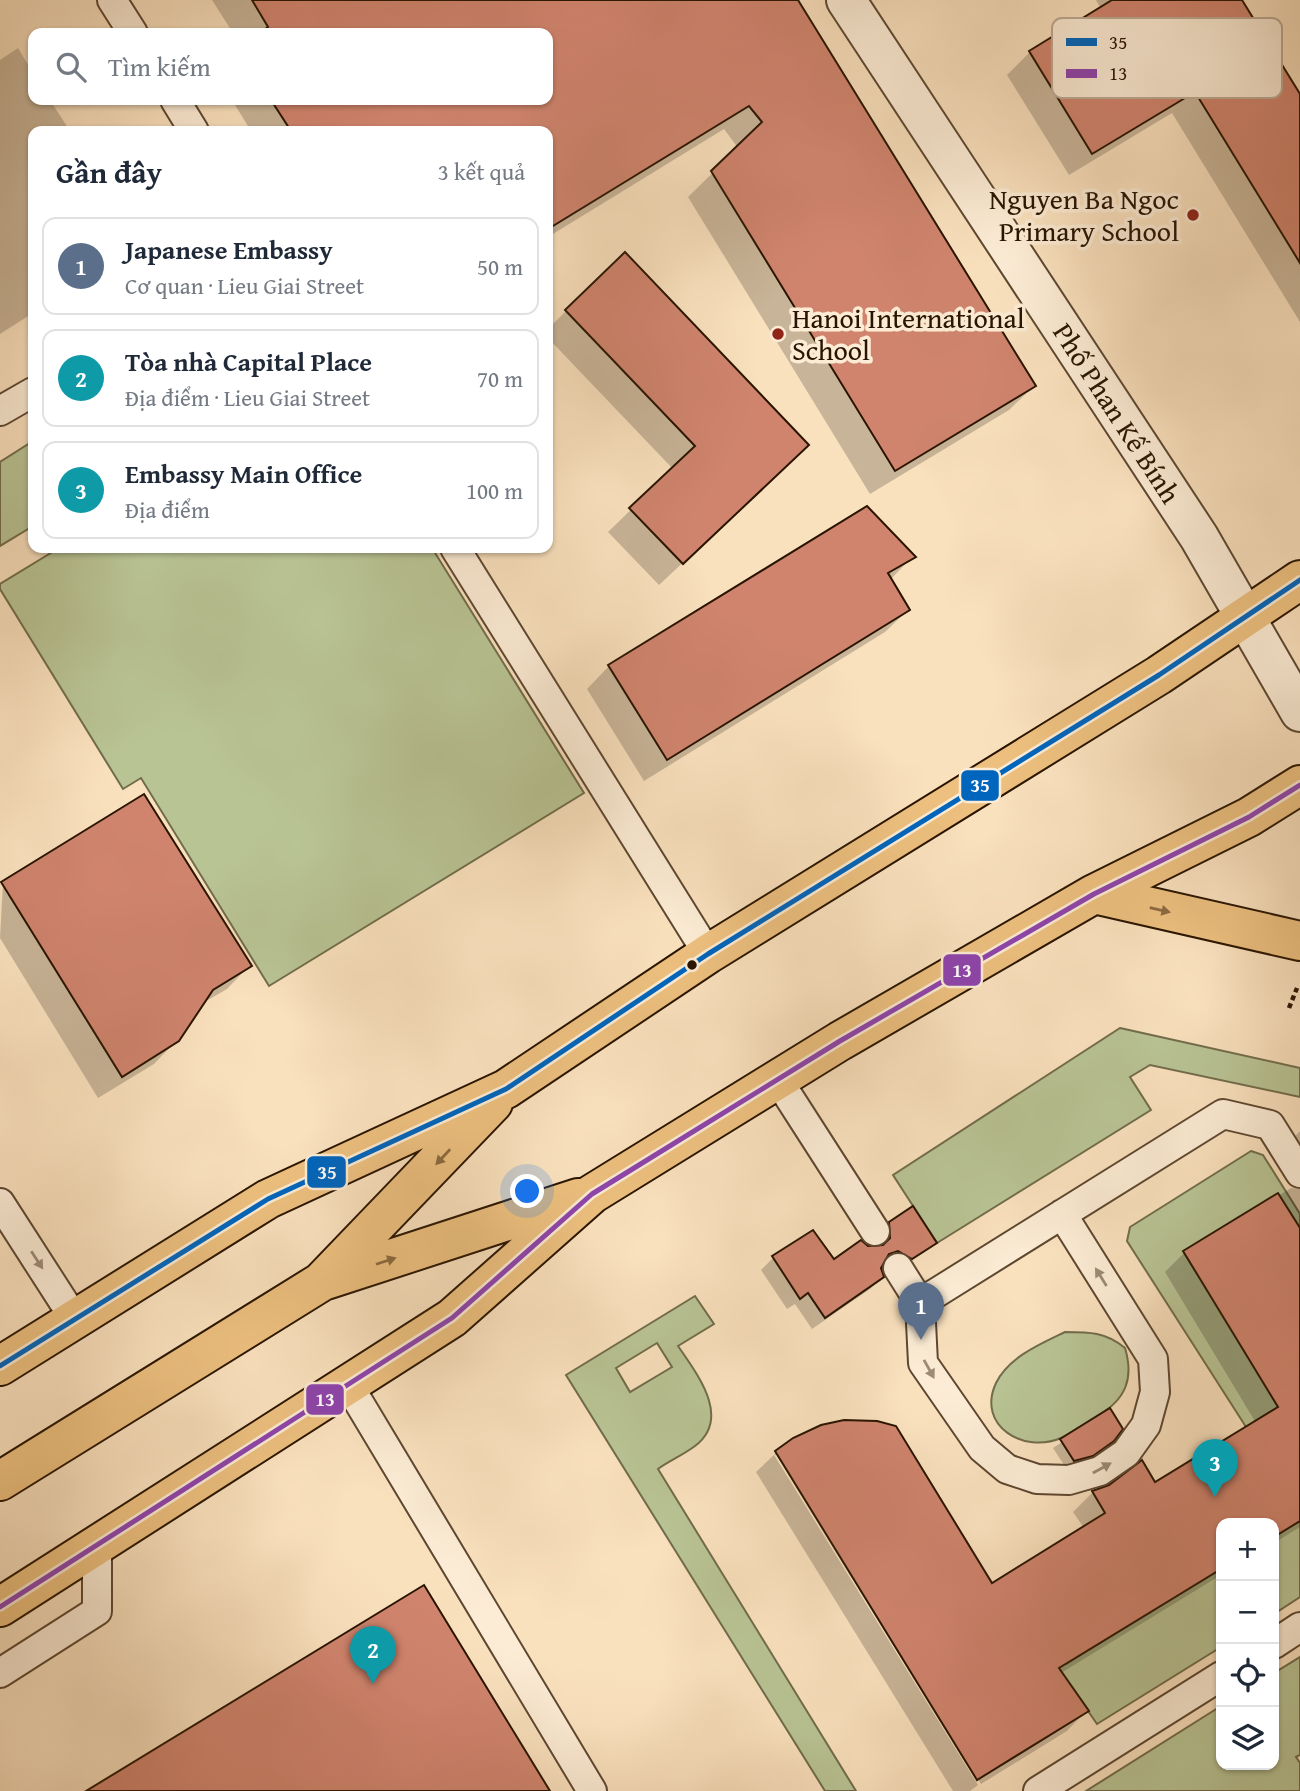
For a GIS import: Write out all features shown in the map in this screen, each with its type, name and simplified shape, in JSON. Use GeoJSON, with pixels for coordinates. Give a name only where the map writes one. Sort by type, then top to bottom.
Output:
{"type":"FeatureCollection","features":[{"type":"Feature","properties":{"kind":"main road"},"geometry":{"type":"LineString","coordinates":[[0,1366],[268,1199],[506,1089],[708,954],[1159,675],[1300,580]]}},
{"type":"Feature","properties":{"kind":"main road"},"geometry":{"type":"LineString","coordinates":[[0,1607],[452,1318],[592,1194],[778,1080],[1094,894],[1249,817],[1300,785]]}},
{"type":"Feature","properties":{"kind":"main road"},"geometry":{"type":"LineString","coordinates":[[1094,894],[1300,941]]}},
{"type":"Feature","properties":{"kind":"main road"},"geometry":{"type":"LineString","coordinates":[[321,1282],[506,1089]]}},
{"type":"Feature","properties":{"kind":"main road"},"geometry":{"type":"LineString","coordinates":[[0,1481],[321,1282],[592,1194]]}},
{"type":"Feature","properties":{"kind":"street","name":"Phố Phan Kế Bính"},"geometry":{"type":"LineString","coordinates":[[846,0],[1199,537],[1300,712]]}},
{"type":"Feature","properties":{"kind":"lane"},"geometry":{"type":"LineString","coordinates":[[113,0],[130,28]]}},
{"type":"Feature","properties":{"kind":"lane"},"geometry":{"type":"LineString","coordinates":[[178,105],[191,126]]}},
{"type":"Feature","properties":{"kind":"lane"},"geometry":{"type":"LineString","coordinates":[[0,411],[28,395]]}},
{"type":"Feature","properties":{"kind":"lane"},"geometry":{"type":"LineString","coordinates":[[458,553],[708,954]]}},
{"type":"Feature","properties":{"kind":"lane"},"geometry":{"type":"LineString","coordinates":[[778,1080],[875,1231]]}},
{"type":"Feature","properties":{"kind":"lane"},"geometry":{"type":"LineString","coordinates":[[920,1303],[1223,1114],[1270,1125],[1300,1172]]}},
{"type":"Feature","properties":{"kind":"lane"},"geometry":{"type":"LineString","coordinates":[[0,1203],[74,1318]]}},
{"type":"Feature","properties":{"kind":"lane"},"geometry":{"type":"LineString","coordinates":[[898,1268],[920,1303],[923,1363],[982,1448],[1007,1469],[1037,1479],[1069,1480],[1100,1471],[1126,1453],[1146,1425],[1155,1392],[1153,1359],[1062,1214]]}},
{"type":"Feature","properties":{"kind":"lane"},"geometry":{"type":"LineString","coordinates":[[349,1385],[592,1791]]}},
{"type":"Feature","properties":{"kind":"lane"},"geometry":{"type":"LineString","coordinates":[[0,1673],[97,1611],[97,1545]]}},
{"type":"Feature","properties":{"kind":"lane"},"geometry":{"type":"LineString","coordinates":[[1279,1641],[1300,1627]]}},
{"type":"Feature","properties":{"kind":"lane"},"geometry":{"type":"LineString","coordinates":[[1038,1791],[1216,1679]]}},
{"type":"Feature","properties":{"kind":"path"},"geometry":{"type":"LineString","coordinates":[[1289,1008],[1300,981]]}},
{"type":"Feature","properties":{"kind":"green space"},"geometry":{"type":"Polygon","coordinates":[[[28,444],[28,529],[0,546],[0,462],[28,444]]]}},
{"type":"Feature","properties":{"kind":"green space"},"geometry":{"type":"Polygon","coordinates":[[[51,553],[435,553],[584,793],[269,986],[141,778],[123,789],[0,589],[0,584],[51,553]]]}},
{"type":"Feature","properties":{"kind":"green space"},"geometry":{"type":"Polygon","coordinates":[[[1120,1028],[1300,1068],[1300,1097],[1150,1065],[1130,1077],[1151,1110],[937,1243],[893,1175],[1120,1028]]]}},
{"type":"Feature","properties":{"kind":"green space"},"geometry":{"type":"Polygon","coordinates":[[[1251,1151],[1263,1155],[1300,1214],[1300,1228],[1278,1407],[1246,1427],[1127,1241],[1130,1227],[1251,1151]]]}},
{"type":"Feature","properties":{"kind":"green space"},"geometry":{"type":"Polygon","coordinates":[[[695,1296],[714,1324],[678,1346],[708,1396],[711,1422],[706,1435],[695,1446],[658,1469],[856,1791],[825,1791],[566,1375],[695,1296]],[[657,1343],[616,1368],[630,1392],[672,1367],[657,1343]]]}},
{"type":"Feature","properties":{"kind":"green space"},"geometry":{"type":"Polygon","coordinates":[[[1065,1332],[1097,1334],[1125,1348],[1129,1369],[1126,1387],[1108,1409],[1061,1438],[1032,1442],[1007,1433],[998,1424],[993,1412],[992,1398],[996,1383],[1017,1359],[1065,1332]]]}},
{"type":"Feature","properties":{"kind":"green space"},"geometry":{"type":"Polygon","coordinates":[[[1300,1520],[1300,1597],[1279,1611],[1279,1581],[1279,1533],[1300,1520]]]}},
{"type":"Feature","properties":{"kind":"green space"},"geometry":{"type":"Polygon","coordinates":[[[1216,1572],[1216,1650],[1097,1724],[1081,1701],[1036,1655],[1066,1664],[1216,1572]]]}},
{"type":"Feature","properties":{"kind":"green space"},"geometry":{"type":"Polygon","coordinates":[[[1300,1657],[1300,1755],[1296,1757],[1300,1763],[1300,1791],[1086,1791],[1216,1709],[1216,1770],[1279,1770],[1279,1670],[1300,1657]]]}},
{"type":"Feature","properties":{"kind":"building"},"geometry":{"type":"Polygon","coordinates":[[[252,0],[798,0],[1036,386],[895,471],[711,171],[762,122],[749,106],[553,226],[553,126],[288,126],[274,105],[553,105],[553,28],[268,27],[252,0]]]}},
{"type":"Feature","properties":{"kind":"building"},"geometry":{"type":"Polygon","coordinates":[[[1112,0],[1242,0],[1253,18],[1083,18],[1112,0]]]}},
{"type":"Feature","properties":{"kind":"building"},"geometry":{"type":"Polygon","coordinates":[[[1052,37],[1052,89],[1029,51],[1052,37]]]}},
{"type":"Feature","properties":{"kind":"building"},"geometry":{"type":"Polygon","coordinates":[[[1282,65],[1300,94],[1300,263],[1199,98],[1282,98],[1282,65]]]}},
{"type":"Feature","properties":{"kind":"building"},"geometry":{"type":"Polygon","coordinates":[[[1058,98],[1185,98],[1092,154],[1058,98]]]}},
{"type":"Feature","properties":{"kind":"building"},"geometry":{"type":"Polygon","coordinates":[[[625,252],[809,445],[683,564],[629,508],[695,446],[565,310],[625,252]]]}},
{"type":"Feature","properties":{"kind":"building"},"geometry":{"type":"Polygon","coordinates":[[[867,506],[916,557],[888,573],[910,610],[667,760],[608,665],[867,506]]]}},
{"type":"Feature","properties":{"kind":"building"},"geometry":{"type":"Polygon","coordinates":[[[144,794],[252,966],[213,990],[179,1041],[122,1077],[1,882],[144,794]]]}},
{"type":"Feature","properties":{"kind":"building"},"geometry":{"type":"Polygon","coordinates":[[[1278,1193],[1300,1228],[1300,1521],[1279,1534],[1279,1518],[1216,1518],[1216,1572],[1059,1668],[1089,1711],[977,1780],[775,1451],[793,1438],[821,1425],[844,1420],[877,1421],[896,1426],[992,1583],[1105,1513],[1092,1491],[1109,1485],[1142,1460],[1155,1482],[1278,1407],[1183,1251],[1278,1193]]]}},
{"type":"Feature","properties":{"kind":"building"},"geometry":{"type":"Polygon","coordinates":[[[913,1206],[937,1243],[912,1259],[898,1251],[889,1254],[881,1268],[884,1277],[825,1318],[808,1293],[800,1299],[772,1256],[813,1230],[834,1259],[861,1240],[868,1246],[883,1245],[890,1238],[889,1222],[913,1206]]]}},
{"type":"Feature","properties":{"kind":"building"},"geometry":{"type":"Polygon","coordinates":[[[1110,1408],[1123,1429],[1114,1441],[1093,1456],[1074,1461],[1060,1439],[1110,1408]]]}},
{"type":"Feature","properties":{"kind":"building"},"geometry":{"type":"Polygon","coordinates":[[[424,1585],[550,1791],[86,1791],[424,1585]]]}},
{"type":"Feature","properties":{"kind":"transit line","name":"35"},"geometry":{"type":"LineString","coordinates":[[0,1366],[268,1199],[506,1089],[708,954],[1159,675],[1300,580]]}},
{"type":"Feature","properties":{"kind":"transit line","name":"13"},"geometry":{"type":"LineString","coordinates":[[0,1607],[452,1318],[592,1194],[840,1041],[1094,894],[1249,817],[1300,785]]}},
{"type":"Feature","properties":{"kind":"place","name":"Nguyen Ba Ngoc Primary School"},"geometry":{"type":"Point","coordinates":[1193,215]}},
{"type":"Feature","properties":{"kind":"place","name":"Hanoi International School"},"geometry":{"type":"Point","coordinates":[778,334]}},
{"type":"Feature","properties":{"kind":"place","name":"Japanese Embassy"},"geometry":{"type":"Point","coordinates":[921,1340]}},
{"type":"Feature","properties":{"kind":"place","name":"Embassy Main Office"},"geometry":{"type":"Point","coordinates":[1215,1497]}},
{"type":"Feature","properties":{"kind":"place","name":"Tòa nhà Capital Place"},"geometry":{"type":"Point","coordinates":[373,1684]}}]}
